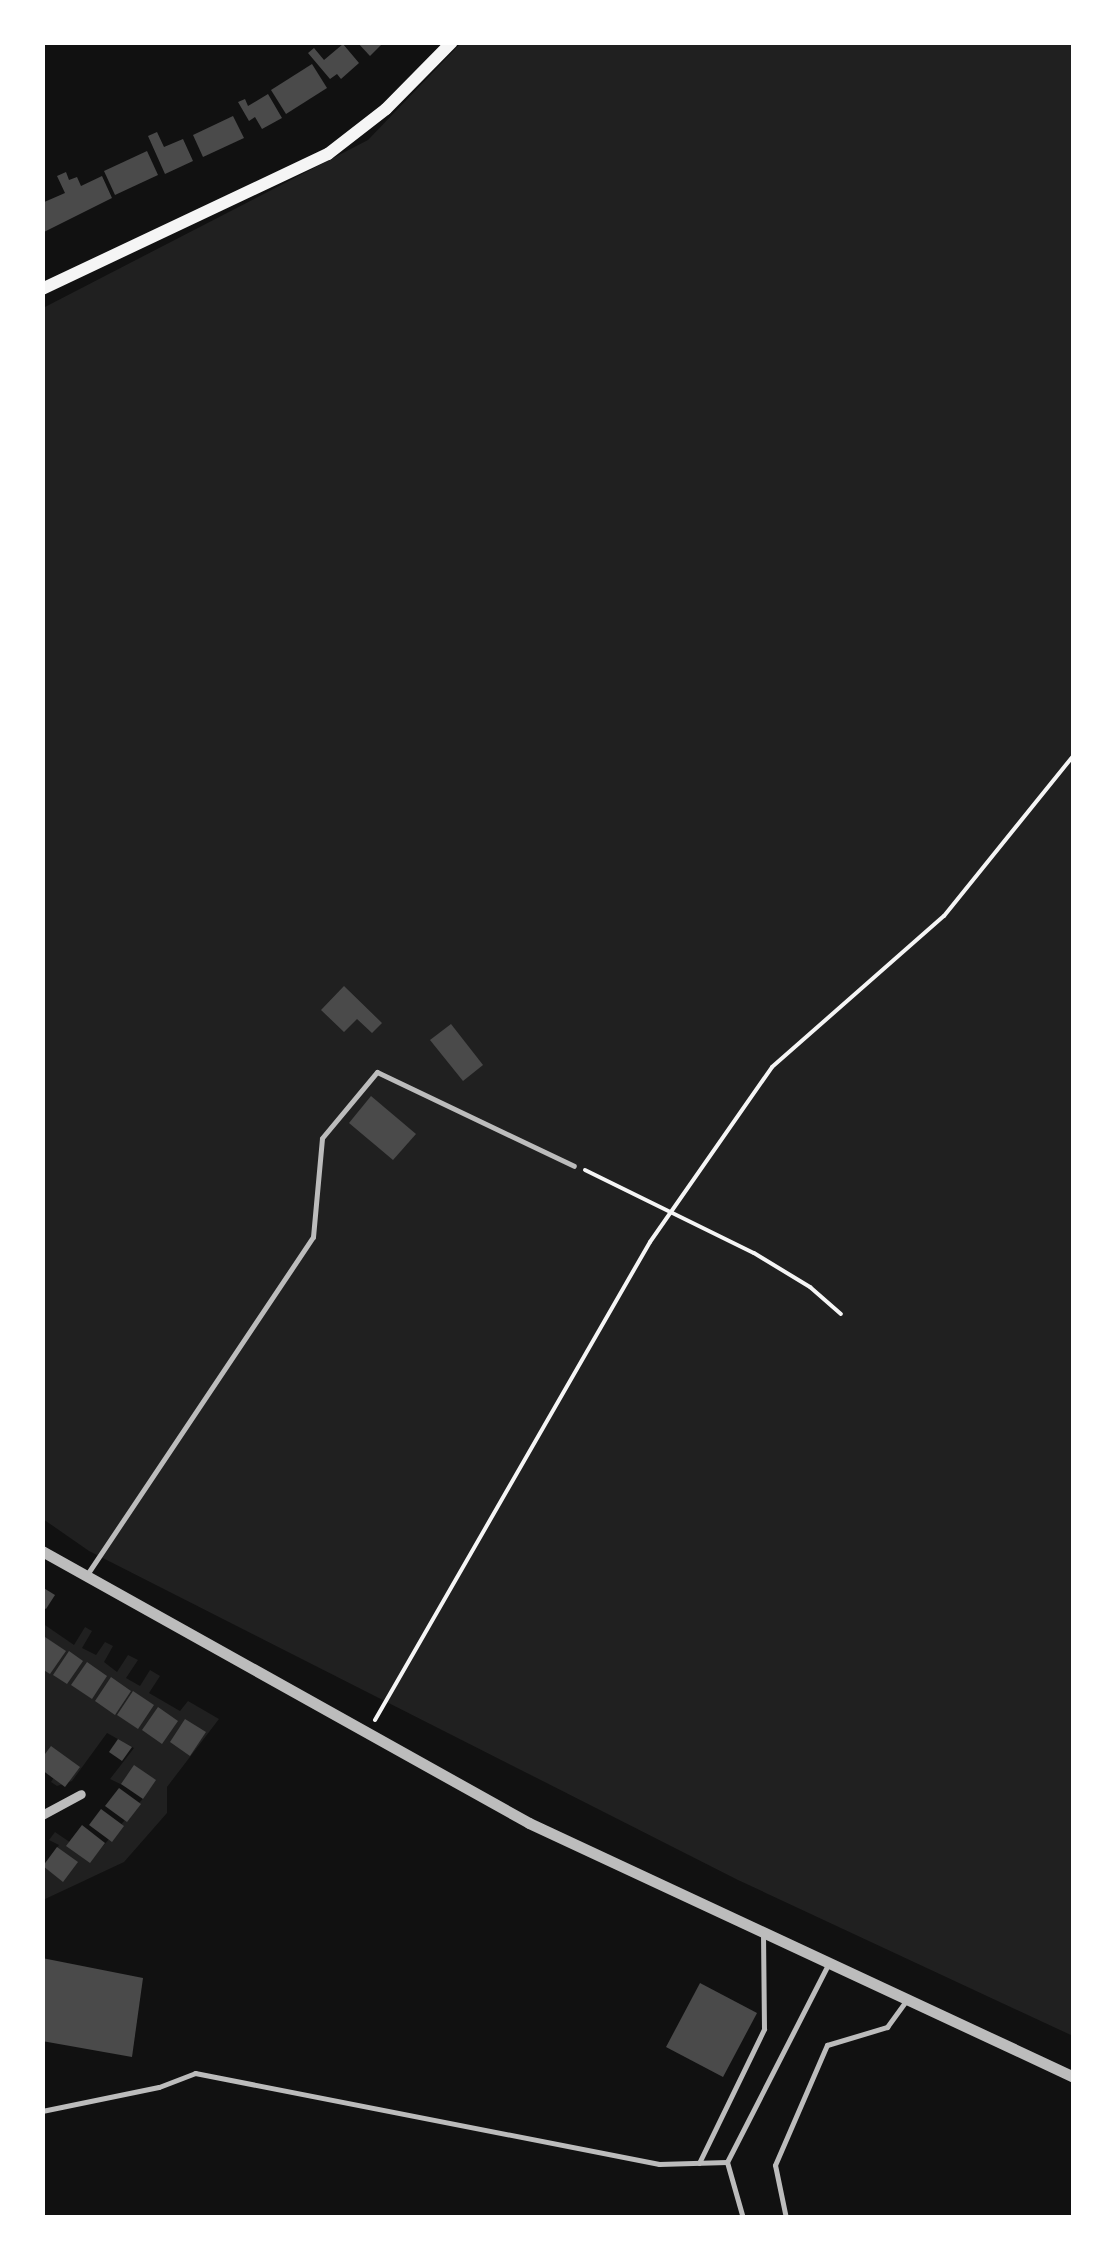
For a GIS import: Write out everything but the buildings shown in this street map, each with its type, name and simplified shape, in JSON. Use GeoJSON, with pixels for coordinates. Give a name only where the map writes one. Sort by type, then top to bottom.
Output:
{"type":"FeatureCollection","features":[{"type":"Feature","properties":{"kind":"main road"},"geometry":{"type":"LineString","coordinates":[[42,289],[328,154],[386,109],[452,42]]}},
{"type":"Feature","properties":{"kind":"street"},"geometry":{"type":"LineString","coordinates":[[42,1551],[84,1578],[529,1823],[1074,2077]]}},
{"type":"Feature","properties":{"kind":"street"},"geometry":{"type":"LineString","coordinates":[[43,1815],[81,1794]]}},
{"type":"Feature","properties":{"kind":"lane"},"geometry":{"type":"LineString","coordinates":[[84,1578],[313,1237],[322,1138],[377,1072],[574,1166]]}},
{"type":"Feature","properties":{"kind":"lane"},"geometry":{"type":"LineString","coordinates":[[699,2163],[764,2029],[763,1931]]}},
{"type":"Feature","properties":{"kind":"lane"},"geometry":{"type":"LineString","coordinates":[[743,2218],[727,2162],[829,1962]]}},
{"type":"Feature","properties":{"kind":"lane"},"geometry":{"type":"LineString","coordinates":[[786,2218],[776,2165],[827,2046],[887,2027],[908,1998]]}},
{"type":"Feature","properties":{"kind":"lane"},"geometry":{"type":"LineString","coordinates":[[42,2111],[159,2087],[195,2073],[659,2164],[727,2162]]}},
{"type":"Feature","properties":{"kind":"path"},"geometry":{"type":"LineString","coordinates":[[367,1733],[672,1210],[772,1067],[944,916],[1074,755]]}},
{"type":"Feature","properties":{"kind":"path"},"geometry":{"type":"LineString","coordinates":[[574,1166],[672,1210],[810,1287],[841,1314]]}},
{"type":"Feature","properties":{"kind":"shaded area"},"geometry":{"type":"Polygon","coordinates":[[[461,43],[1073,43],[1073,2036],[738,1880],[89,1551],[43,1519],[43,308],[368,140],[461,43]]]}},
{"type":"Feature","properties":{"kind":"shaded area"},"geometry":{"type":"Polygon","coordinates":[[[42,1623],[74,1645],[85,1627],[92,1631],[82,1648],[96,1655],[105,1642],[113,1646],[104,1662],[117,1672],[128,1655],[138,1660],[126,1678],[140,1686],[150,1670],[160,1676],[149,1693],[180,1711],[188,1701],[219,1719],[167,1787],[167,1813],[124,1862],[43,1900],[43,1866],[59,1845],[49,1840],[55,1832],[93,1858],[145,1796],[110,1779],[134,1748],[107,1733],[72,1781],[57,1786],[51,1782],[56,1774],[43,1766],[42,1623]]]}}]}
